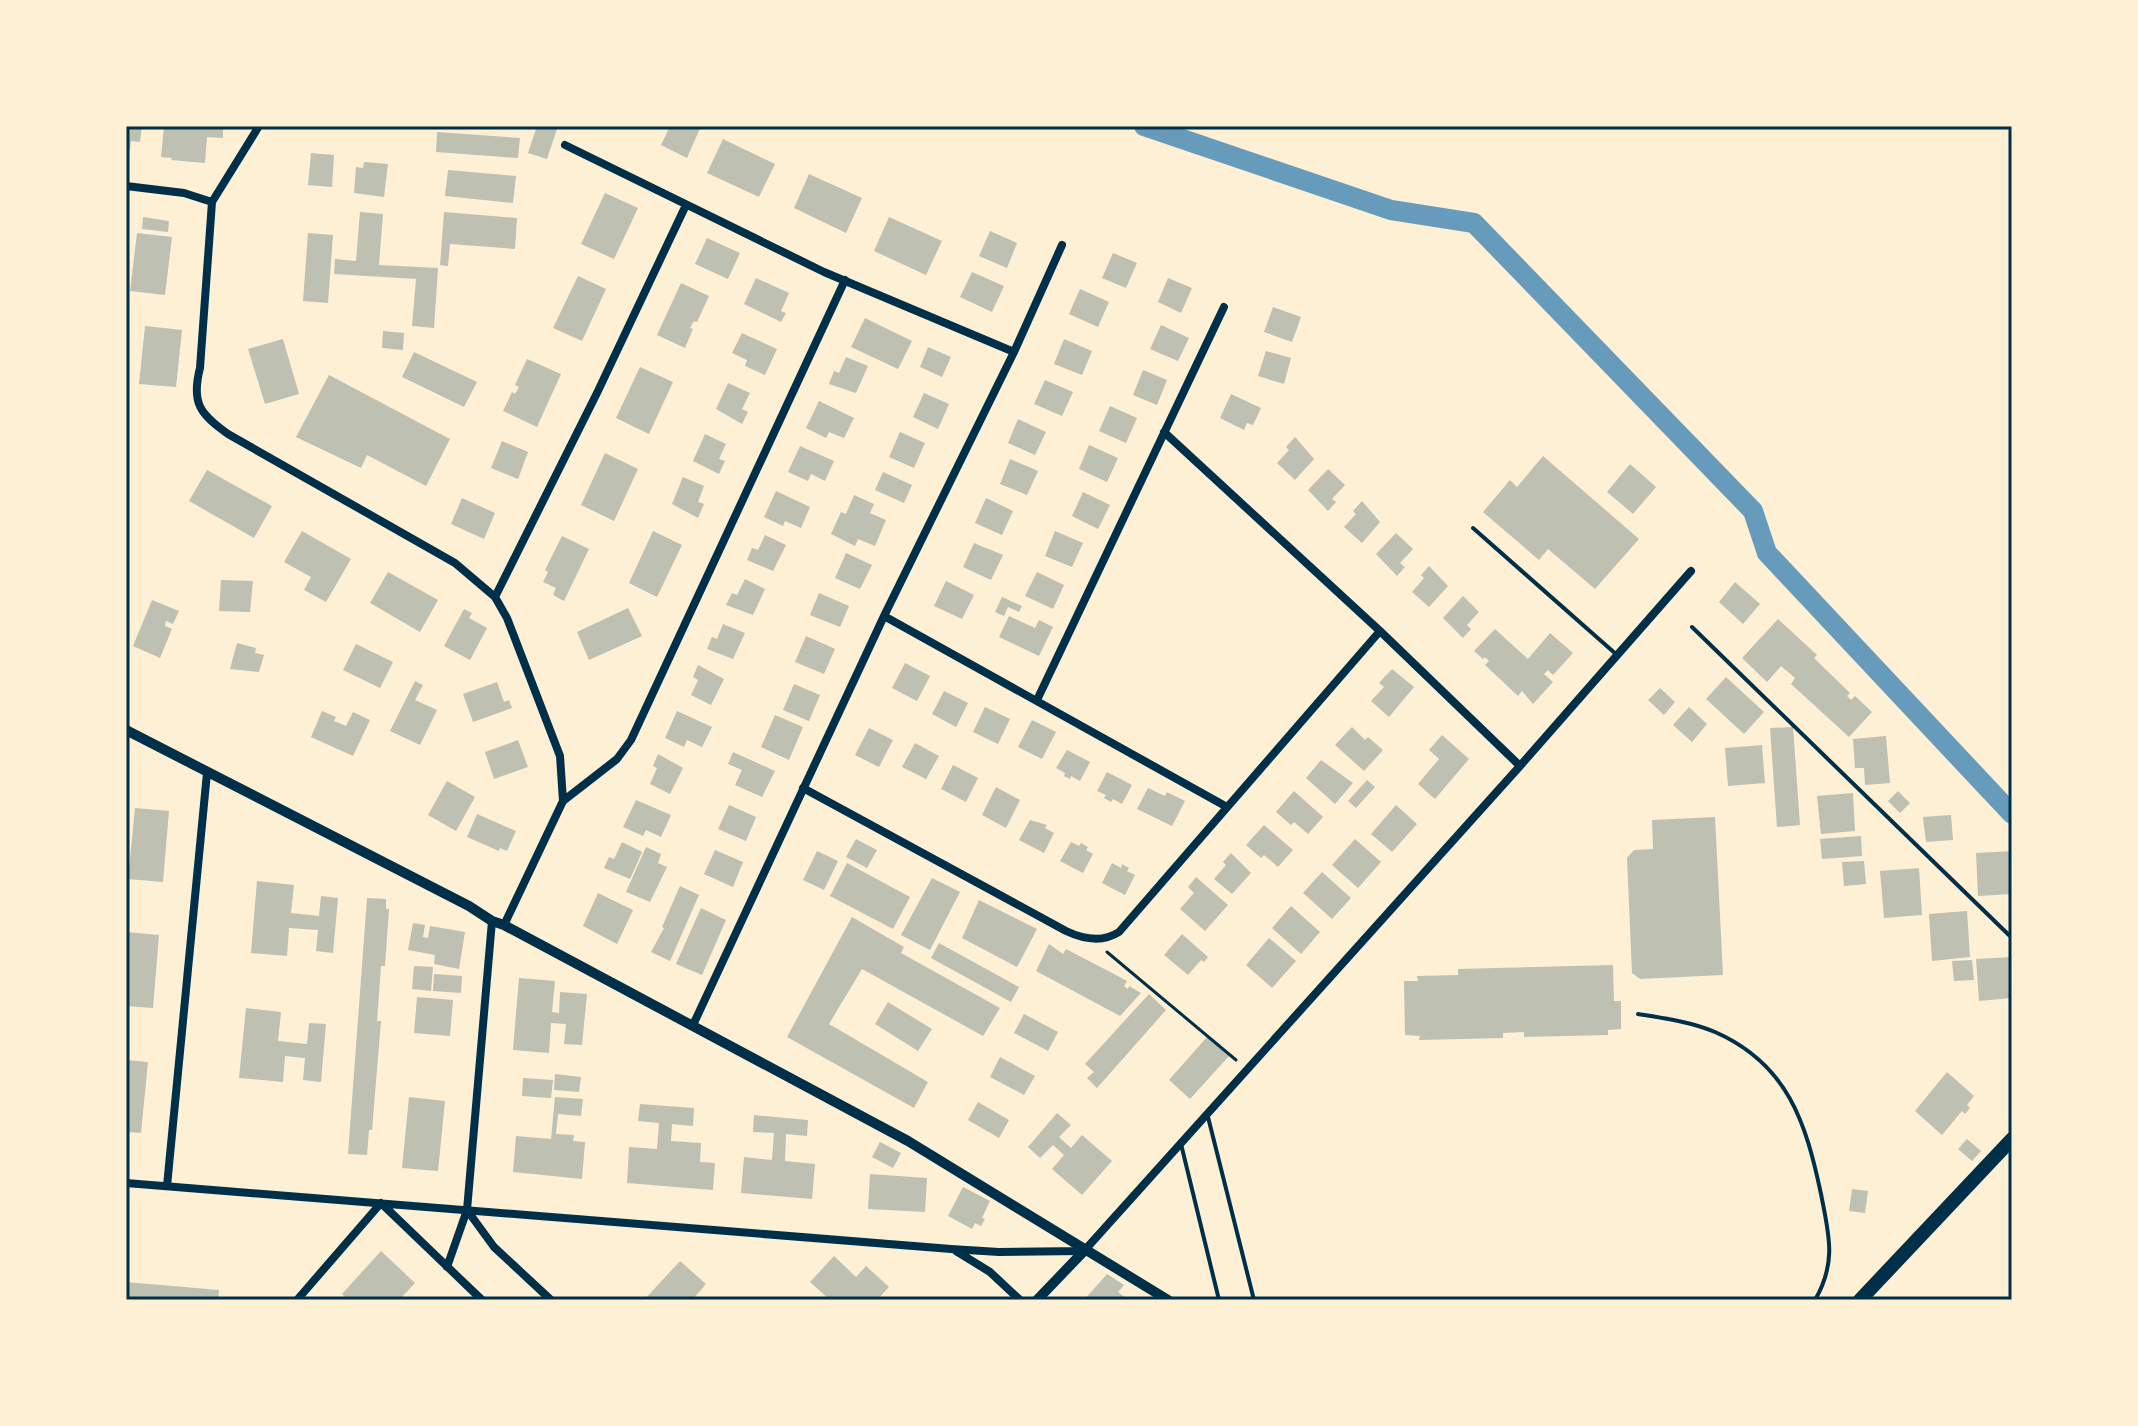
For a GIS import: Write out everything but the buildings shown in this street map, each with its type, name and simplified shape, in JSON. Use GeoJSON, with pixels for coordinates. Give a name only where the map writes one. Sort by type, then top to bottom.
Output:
{"type":"FeatureCollection","features":[{"type":"Feature","properties":{"kind":"main road"},"geometry":{"type":"LineString","coordinates":[[1860,1300],[2012,1139]]}},
{"type":"Feature","properties":{"kind":"street"},"geometry":{"type":"LineString","coordinates":[[259,126],[212,202],[206,308],[195,388],[205,415],[228,434],[455,563],[495,597],[507,618],[560,756],[563,801]]}},
{"type":"Feature","properties":{"kind":"street"},"geometry":{"type":"LineString","coordinates":[[565,145],[845,280],[1014,352]]}},
{"type":"Feature","properties":{"kind":"street"},"geometry":{"type":"LineString","coordinates":[[126,186],[184,193],[212,202]]}},
{"type":"Feature","properties":{"kind":"street"},"geometry":{"type":"LineString","coordinates":[[495,597],[686,205]]}},
{"type":"Feature","properties":{"kind":"street"},"geometry":{"type":"LineString","coordinates":[[693,1025],[1062,245]]}},
{"type":"Feature","properties":{"kind":"street"},"geometry":{"type":"LineString","coordinates":[[504,925],[563,801],[617,759],[631,740],[845,280]]}},
{"type":"Feature","properties":{"kind":"street"},"geometry":{"type":"LineString","coordinates":[[1037,700],[1224,307]]}},
{"type":"Feature","properties":{"kind":"street"},"geometry":{"type":"LineString","coordinates":[[1164,432],[1380,631],[1520,766]]}},
{"type":"Feature","properties":{"kind":"street"},"geometry":{"type":"LineString","coordinates":[[1037,1300],[1181,1144],[1691,571]]}},
{"type":"Feature","properties":{"kind":"street"},"geometry":{"type":"LineString","coordinates":[[884,616],[1227,807]]}},
{"type":"Feature","properties":{"kind":"street"},"geometry":{"type":"LineString","coordinates":[[803,788],[1076,936],[1092,939],[1110,937],[1119,932],[1380,631]]}},
{"type":"Feature","properties":{"kind":"street"},"geometry":{"type":"LineString","coordinates":[[126,730],[469,906],[908,1141],[1168,1300]]}},
{"type":"Feature","properties":{"kind":"street"},"geometry":{"type":"LineString","coordinates":[[167,1186],[207,773]]}},
{"type":"Feature","properties":{"kind":"street"},"geometry":{"type":"LineString","coordinates":[[447,1267],[467,1210],[492,921]]}},
{"type":"Feature","properties":{"kind":"street"},"geometry":{"type":"LineString","coordinates":[[126,1183],[951,1249],[1084,1251]]}},
{"type":"Feature","properties":{"kind":"street"},"geometry":{"type":"LineString","coordinates":[[381,1203],[482,1300]]}},
{"type":"Feature","properties":{"kind":"street"},"geometry":{"type":"LineString","coordinates":[[297,1300],[381,1203]]}},
{"type":"Feature","properties":{"kind":"street"},"geometry":{"type":"LineString","coordinates":[[467,1210],[494,1247],[551,1300]]}},
{"type":"Feature","properties":{"kind":"street"},"geometry":{"type":"LineString","coordinates":[[951,1249],[990,1272],[1020,1300]]}},
{"type":"Feature","properties":{"kind":"lane"},"geometry":{"type":"LineString","coordinates":[[1473,528],[1617,655]]}},
{"type":"Feature","properties":{"kind":"lane"},"geometry":{"type":"LineString","coordinates":[[1692,627],[2012,938]]}},
{"type":"Feature","properties":{"kind":"lane"},"geometry":{"type":"LineString","coordinates":[[1638,1014],[1715,1032],[1768,1068],[1795,1103],[1813,1155],[1831,1254],[1822,1288],[1815,1300]]}},
{"type":"Feature","properties":{"kind":"lane"},"geometry":{"type":"LineString","coordinates":[[1207,1114],[1254,1300]]}},
{"type":"Feature","properties":{"kind":"lane"},"geometry":{"type":"LineString","coordinates":[[1181,1144],[1219,1300]]}},
{"type":"Feature","properties":{"kind":"path"},"geometry":{"type":"LineString","coordinates":[[1092,939],[1246,1069]]}},
{"type":"Feature","properties":{"kind":"waterway"},"geometry":{"type":"LineString","coordinates":[[1144,126],[1391,210],[1474,223],[1753,511],[1767,553],[2012,814]]}}]}
